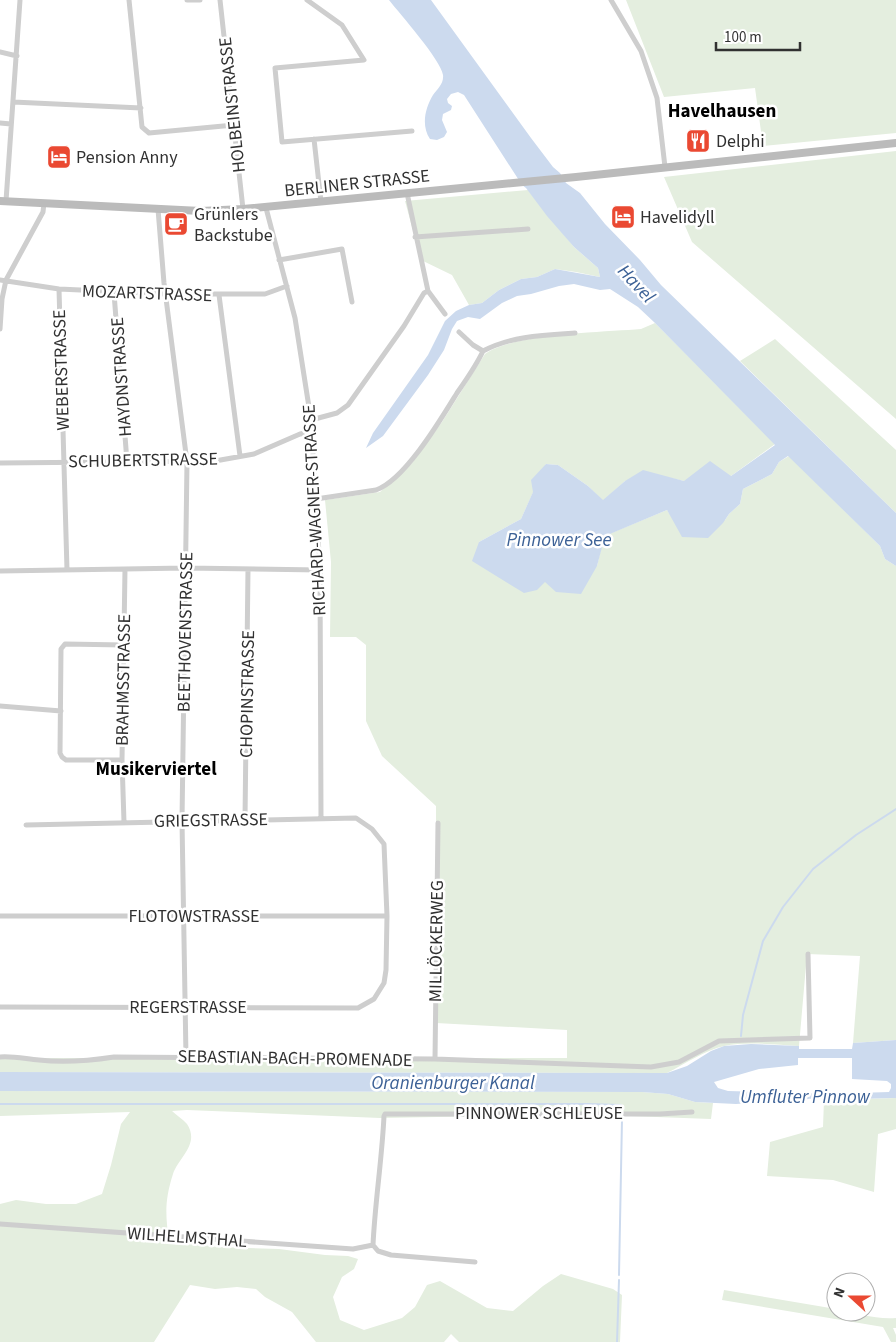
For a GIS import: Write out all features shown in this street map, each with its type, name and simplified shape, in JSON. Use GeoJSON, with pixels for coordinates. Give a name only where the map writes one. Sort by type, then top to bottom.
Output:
{"type":"FeatureCollection","features":[{"type":"Feature","properties":{"kind":"main road","name":"BERLINER STRASSE"},"geometry":{"type":"LineString","coordinates":[[3,201],[206,211],[266,208],[896,143]]}},
{"type":"Feature","properties":{"kind":"street"},"geometry":{"type":"LineString","coordinates":[[3,201],[17,56],[20,0]]}},
{"type":"Feature","properties":{"kind":"street"},"geometry":{"type":"LineString","coordinates":[[129,0],[142,126],[149,133],[234,126]]}},
{"type":"Feature","properties":{"kind":"street"},"geometry":{"type":"LineString","coordinates":[[187,0],[200,0]]}},
{"type":"Feature","properties":{"kind":"street","name":"HOLBEINSTRASSE"},"geometry":{"type":"LineString","coordinates":[[220,0],[243,209]]}},
{"type":"Feature","properties":{"kind":"street"},"geometry":{"type":"LineString","coordinates":[[308,0],[342,25],[364,60],[275,68],[282,142],[412,131]]}},
{"type":"Feature","properties":{"kind":"street"},"geometry":{"type":"LineString","coordinates":[[611,0],[641,50],[657,98],[665,167]]}},
{"type":"Feature","properties":{"kind":"street"},"geometry":{"type":"LineString","coordinates":[[0,52],[17,56]]}},
{"type":"Feature","properties":{"kind":"street"},"geometry":{"type":"LineString","coordinates":[[13,102],[140,108]]}},
{"type":"Feature","properties":{"kind":"street"},"geometry":{"type":"LineString","coordinates":[[0,123],[11,124]]}},
{"type":"Feature","properties":{"kind":"street"},"geometry":{"type":"LineString","coordinates":[[314,139],[321,202]]}},
{"type":"Feature","properties":{"kind":"street"},"geometry":{"type":"LineString","coordinates":[[406,193],[428,291],[445,314]]}},
{"type":"Feature","properties":{"kind":"street"},"geometry":{"type":"LineString","coordinates":[[0,329],[3,280],[43,212],[44,203]]}},
{"type":"Feature","properties":{"kind":"street","name":"RICHARD-WAGNER-STRASSE"},"geometry":{"type":"LineString","coordinates":[[266,208],[300,344],[311,420],[320,570],[321,818]]}},
{"type":"Feature","properties":{"kind":"street","name":"BEETHOVENSTRASSE"},"geometry":{"type":"LineString","coordinates":[[158,209],[166,294],[188,462],[182,821],[186,1056]]}},
{"type":"Feature","properties":{"kind":"street"},"geometry":{"type":"LineString","coordinates":[[415,237],[528,229]]}},
{"type":"Feature","properties":{"kind":"street"},"geometry":{"type":"LineString","coordinates":[[279,260],[342,249],[352,302]]}},
{"type":"Feature","properties":{"kind":"street","name":"MOZARTSTRASSE"},"geometry":{"type":"LineString","coordinates":[[3,280],[59,290],[114,293],[265,294],[287,286]]}},
{"type":"Feature","properties":{"kind":"street","name":"WEBERSTRASSE"},"geometry":{"type":"LineString","coordinates":[[59,290],[68,570]]}},
{"type":"Feature","properties":{"kind":"street"},"geometry":{"type":"LineString","coordinates":[[311,420],[337,413],[348,405],[404,326],[424,293],[428,291]]}},
{"type":"Feature","properties":{"kind":"street","name":"HAYDNSTRASSE"},"geometry":{"type":"LineString","coordinates":[[114,293],[128,462]]}},
{"type":"Feature","properties":{"kind":"street"},"geometry":{"type":"LineString","coordinates":[[220,295],[240,456]]}},
{"type":"Feature","properties":{"kind":"street"},"geometry":{"type":"LineString","coordinates":[[459,332],[473,345],[483,351]]}},
{"type":"Feature","properties":{"kind":"street"},"geometry":{"type":"LineString","coordinates":[[316,499],[376,490],[384,486],[421,448],[483,351],[492,346],[513,340],[575,333]]}},
{"type":"Feature","properties":{"kind":"street","name":"SCHUBERTSTRASSE"},"geometry":{"type":"LineString","coordinates":[[0,463],[215,461],[254,454],[300,434],[311,432]]}},
{"type":"Feature","properties":{"kind":"street"},"geometry":{"type":"LineString","coordinates":[[0,571],[186,568],[320,570]]}},
{"type":"Feature","properties":{"kind":"street","name":"BRAHMSSTRASSE"},"geometry":{"type":"LineString","coordinates":[[124,822],[122,760],[125,569]]}},
{"type":"Feature","properties":{"kind":"street","name":"CHOPINSTRASSE"},"geometry":{"type":"LineString","coordinates":[[245,819],[248,569]]}},
{"type":"Feature","properties":{"kind":"street"},"geometry":{"type":"LineString","coordinates":[[122,760],[66,760],[62,757],[60,753],[61,649],[65,644],[124,645]]}},
{"type":"Feature","properties":{"kind":"street"},"geometry":{"type":"LineString","coordinates":[[0,706],[60,711]]}},
{"type":"Feature","properties":{"kind":"street","name":"GRIEGSTRASSE"},"geometry":{"type":"LineString","coordinates":[[26,825],[356,818],[372,829],[384,844],[387,916]]}},
{"type":"Feature","properties":{"kind":"street","name":"MILLÖCKERWEG"},"geometry":{"type":"LineString","coordinates":[[434,1059],[438,823]]}},
{"type":"Feature","properties":{"kind":"street","name":"FLOTOWSTRASSE"},"geometry":{"type":"LineString","coordinates":[[0,916],[387,916]]}},
{"type":"Feature","properties":{"kind":"street","name":"REGERSTRASSE"},"geometry":{"type":"LineString","coordinates":[[0,1007],[358,1008],[374,999],[384,982],[387,916]]}},
{"type":"Feature","properties":{"kind":"street","name":"SEBASTIAN-BACH-PROMENADE"},"geometry":{"type":"LineString","coordinates":[[0,1057],[67,1062],[84,1062],[114,1057],[186,1056],[434,1059],[651,1067],[678,1062],[719,1041],[810,1038],[808,954]]}},
{"type":"Feature","properties":{"kind":"street","name":"PINNOWER SCHLEUSE"},"geometry":{"type":"LineString","coordinates":[[373,1245],[378,1174],[384,1116],[386,1114],[660,1114],[692,1112]]}},
{"type":"Feature","properties":{"kind":"street","name":"WILHELMSTHAL"},"geometry":{"type":"LineString","coordinates":[[0,1224],[353,1249],[373,1245]]}},
{"type":"Feature","properties":{"kind":"street"},"geometry":{"type":"LineString","coordinates":[[373,1245],[378,1251],[391,1256],[475,1262]]}},
{"type":"Feature","properties":{"kind":"green space"},"geometry":{"type":"Polygon","coordinates":[[[626,0],[896,0],[896,133],[763,146],[755,88],[664,97],[626,0]]]}},
{"type":"Feature","properties":{"kind":"green space"},"geometry":{"type":"Polygon","coordinates":[[[896,151],[896,419],[692,242],[664,177],[896,151]]]}},
{"type":"Feature","properties":{"kind":"green space"},"geometry":{"type":"Polygon","coordinates":[[[528,190],[574,247],[598,268],[600,277],[555,269],[537,277],[521,279],[499,290],[482,303],[469,305],[452,275],[421,260],[405,201],[528,190]]]}},
{"type":"Feature","properties":{"kind":"green space"},"geometry":{"type":"Polygon","coordinates":[[[655,323],[775,444],[731,476],[684,481],[666,477],[625,481],[603,501],[588,486],[558,465],[546,464],[521,519],[479,542],[545,582],[597,566],[604,536],[667,510],[671,516],[725,520],[740,504],[743,489],[772,474],[779,462],[789,456],[880,546],[885,559],[896,566],[896,1040],[853,1043],[860,956],[807,954],[799,1046],[752,1044],[724,1046],[702,1054],[667,1073],[0,1072],[0,1058],[567,1058],[567,1030],[436,1023],[436,806],[382,756],[366,721],[366,645],[356,637],[330,637],[331,562],[325,500],[380,492],[412,463],[442,422],[485,354],[498,347],[515,342],[559,335],[641,329],[655,323]]]}},
{"type":"Feature","properties":{"kind":"green space"},"geometry":{"type":"Polygon","coordinates":[[[775,339],[896,450],[896,513],[740,361],[775,339]]]}},
{"type":"Feature","properties":{"kind":"green space"},"geometry":{"type":"Polygon","coordinates":[[[0,1091],[642,1092],[668,1094],[695,1102],[713,1103],[711,1119],[615,1114],[380,1118],[187,1110],[172,1111],[187,1124],[191,1138],[187,1150],[173,1174],[168,1191],[166,1214],[169,1240],[217,1247],[279,1249],[348,1256],[358,1259],[354,1269],[342,1277],[333,1297],[340,1320],[364,1330],[402,1318],[415,1307],[427,1285],[440,1281],[487,1308],[513,1311],[561,1274],[613,1289],[622,1295],[620,1342],[459,1342],[451,1334],[444,1342],[316,1342],[292,1312],[265,1297],[256,1289],[237,1287],[215,1289],[190,1285],[154,1342],[0,1342],[0,1204],[16,1200],[46,1204],[76,1204],[102,1194],[121,1124],[130,1112],[0,1116],[0,1091]]]}},
{"type":"Feature","properties":{"kind":"green space"},"geometry":{"type":"Polygon","coordinates":[[[896,1098],[896,1129],[878,1134],[874,1192],[833,1180],[767,1176],[770,1142],[823,1127],[824,1100],[896,1098]]]}},
{"type":"Feature","properties":{"kind":"green space"},"geometry":{"type":"Polygon","coordinates":[[[724,1290],[826,1307],[826,1317],[722,1300],[724,1290]]]}},
{"type":"Feature","properties":{"kind":"green space"},"geometry":{"type":"Polygon","coordinates":[[[876,1317],[896,1318],[896,1328],[893,1328],[896,1342],[891,1342],[883,1327],[853,1322],[876,1322],[876,1317]]]}},
{"type":"Feature","properties":{"kind":"water"},"geometry":{"type":"Polygon","coordinates":[[[389,0],[431,0],[566,183],[580,193],[605,224],[661,285],[896,513],[896,566],[885,559],[880,546],[788,456],[779,462],[772,474],[743,489],[740,504],[708,538],[682,537],[667,510],[605,536],[597,566],[581,594],[556,592],[545,582],[537,590],[524,593],[472,561],[479,542],[521,519],[533,492],[531,480],[546,464],[558,465],[588,486],[603,500],[625,481],[643,470],[684,481],[710,461],[731,476],[775,445],[655,323],[638,307],[610,289],[600,290],[574,284],[559,286],[517,296],[502,303],[480,319],[468,317],[457,321],[444,350],[428,375],[383,436],[366,448],[373,433],[428,355],[445,321],[456,311],[469,305],[482,303],[499,290],[521,279],[537,277],[555,269],[600,277],[598,268],[574,247],[522,185],[464,95],[458,92],[451,94],[447,99],[448,103],[452,106],[451,110],[443,114],[442,120],[447,132],[444,137],[437,140],[430,139],[427,134],[425,117],[433,95],[443,78],[441,68],[428,48],[389,0]]]}},
{"type":"Feature","properties":{"kind":"water","name":"Oranienburger Kanal"},"geometry":{"type":"Polygon","coordinates":[[[896,1040],[896,1098],[824,1100],[825,1094],[889,1092],[891,1084],[887,1081],[852,1079],[852,1058],[798,1058],[798,1065],[759,1069],[714,1082],[718,1088],[728,1091],[809,1093],[809,1099],[736,1104],[695,1102],[668,1094],[642,1092],[0,1091],[0,1072],[667,1073],[687,1066],[711,1051],[724,1046],[751,1044],[799,1046],[799,1049],[852,1049],[853,1043],[896,1040]]]}},
{"type":"Feature","properties":{"kind":"waterway"},"geometry":{"type":"LineString","coordinates":[[741,1036],[743,1015],[763,941],[783,907],[813,869],[856,835],[896,809]]}},
{"type":"Feature","properties":{"kind":"waterway","name":"Umfluter Pinnow"},"geometry":{"type":"LineString","coordinates":[[802,1096],[830,1096]]}},
{"type":"Feature","properties":{"kind":"waterway"},"geometry":{"type":"LineString","coordinates":[[0,1104],[588,1104],[621,1105],[621,1108]]}},
{"type":"Feature","properties":{"kind":"waterway"},"geometry":{"type":"LineString","coordinates":[[619,1275],[622,1119]]}},
{"type":"Feature","properties":{"kind":"waterway"},"geometry":{"type":"LineString","coordinates":[[617,1342],[619,1280]]}},
{"type":"Feature","properties":{"kind":"place","name":"Delphi"},"geometry":{"type":"Point","coordinates":[698,141]}},
{"type":"Feature","properties":{"kind":"place","name":"Pension Anny"},"geometry":{"type":"Point","coordinates":[59,157]}},
{"type":"Feature","properties":{"kind":"place","name":"Havelidyll"},"geometry":{"type":"Point","coordinates":[623,217]}},
{"type":"Feature","properties":{"kind":"place","name":"Grünlers Backstube"},"geometry":{"type":"Point","coordinates":[176,224]}},
{"type":"Feature","properties":{"kind":"district","name":"Havelhausen"},"geometry":{"type":"Point","coordinates":[722,110]}},
{"type":"Feature","properties":{"kind":"district","name":"Musikerviertel"},"geometry":{"type":"Point","coordinates":[156,768]}},
{"type":"Feature","properties":{"kind":"water label","name":"Havel"},"geometry":{"type":"Point","coordinates":[637,283]}},
{"type":"Feature","properties":{"kind":"water label","name":"Pinnower See"},"geometry":{"type":"Point","coordinates":[559,539]}}]}
